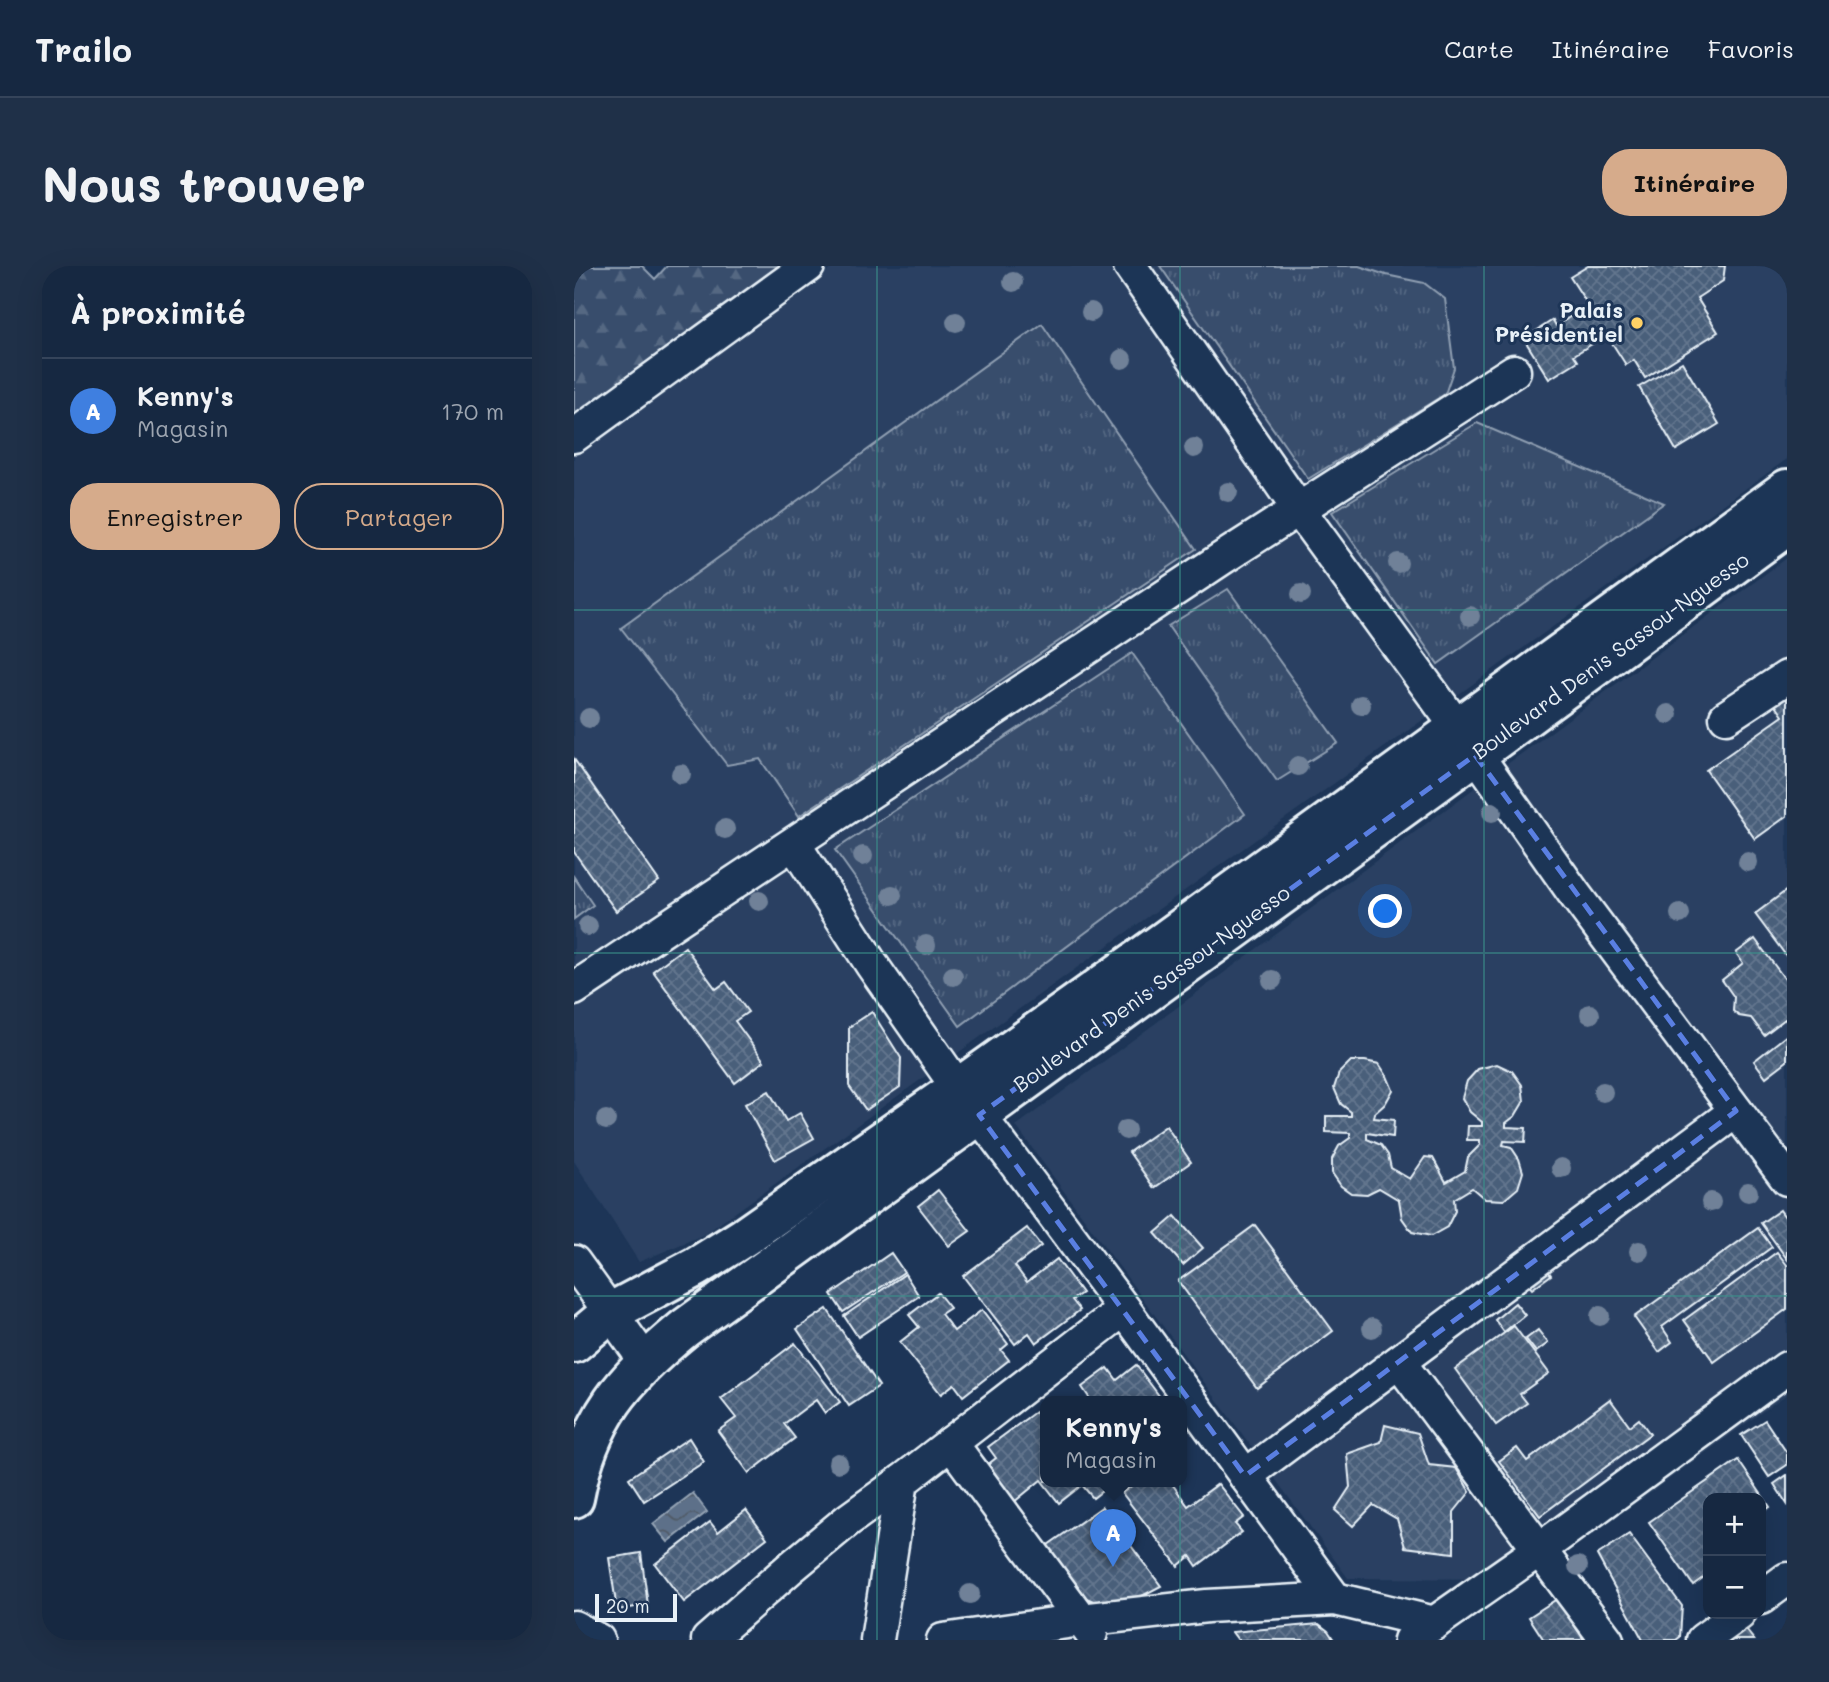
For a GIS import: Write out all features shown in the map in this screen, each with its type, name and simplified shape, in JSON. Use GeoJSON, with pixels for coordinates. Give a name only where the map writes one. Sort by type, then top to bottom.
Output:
{"type":"FeatureCollection","features":[{"type":"Feature","properties":{"kind":"main road","name":"Boulevard Denis Sassou-Nguesso"},"geometry":{"type":"LineString","coordinates":[[1466,741],[1787,489]]}},
{"type":"Feature","properties":{"kind":"main road","name":"Boulevard Denis Sassou-Nguesso"},"geometry":{"type":"LineString","coordinates":[[574,1498],[584,1425],[611,1401],[646,1362],[722,1300],[773,1266],[968,1101],[1466,741],[1787,526]]}},
{"type":"Feature","properties":{"kind":"main road","name":"Boulevard Denis Sassou-Nguesso"},"geometry":{"type":"LineString","coordinates":[[574,1343],[611,1312],[696,1267],[968,1101]]}},
{"type":"Feature","properties":{"kind":"street"},"geometry":{"type":"LineString","coordinates":[[574,436],[808,266]]}},
{"type":"Feature","properties":{"kind":"street"},"geometry":{"type":"LineString","coordinates":[[1130,266],[1299,510],[1573,892],[1787,1179]]}},
{"type":"Feature","properties":{"kind":"street"},"geometry":{"type":"LineString","coordinates":[[574,989],[1514,371]]}},
{"type":"Feature","properties":{"kind":"street"},"geometry":{"type":"LineString","coordinates":[[1726,717],[1787,677]]}},
{"type":"Feature","properties":{"kind":"street"},"geometry":{"type":"LineString","coordinates":[[794,844],[872,965],[968,1101],[1124,1308],[1335,1599]]}},
{"type":"Feature","properties":{"kind":"street"},"geometry":{"type":"LineString","coordinates":[[1245,1476],[1736,1111]]}},
{"type":"Feature","properties":{"kind":"street"},"geometry":{"type":"LineString","coordinates":[[574,1262],[646,1362]]}},
{"type":"Feature","properties":{"kind":"street"},"geometry":{"type":"LineString","coordinates":[[708,1640],[848,1520],[1124,1308]]}},
{"type":"Feature","properties":{"kind":"street"},"geometry":{"type":"LineString","coordinates":[[1399,1362],[1607,1640]]}},
{"type":"Feature","properties":{"kind":"street"},"geometry":{"type":"LineString","coordinates":[[943,1640],[1088,1630],[1207,1606],[1335,1599],[1423,1631],[1539,1550],[1787,1368]]}},
{"type":"Feature","properties":{"kind":"street"},"geometry":{"type":"LineString","coordinates":[[951,1443],[1088,1630]]}},
{"type":"Feature","properties":{"kind":"street"},"geometry":{"type":"LineString","coordinates":[[877,1640],[902,1481]]}},
{"type":"Feature","properties":{"kind":"street"},"geometry":{"type":"LineString","coordinates":[[1766,1594],[1787,1578]]}},
{"type":"Feature","properties":{"kind":"street"},"geometry":{"type":"LineString","coordinates":[[1703,1640],[1732,1619]]}},
{"type":"Feature","properties":{"kind":"street"},"geometry":{"type":"LineString","coordinates":[[574,1627],[598,1640]]}},
{"type":"Feature","properties":{"kind":"highlighted area"},"geometry":{"type":"Polygon","coordinates":[[[1475,755],[1736,1111],[1245,1476],[979,1115],[1475,755]]]}},
{"type":"Feature","properties":{"kind":"shaded area"},"geometry":{"type":"Polygon","coordinates":[[[835,266],[1787,266],[1787,459],[705,1234],[639,1262],[574,1161],[574,453],[835,266]]]}},
{"type":"Feature","properties":{"kind":"shaded area"},"geometry":{"type":"Polygon","coordinates":[[[1787,558],[1787,1394],[1530,1579],[1348,1578],[1016,1126],[1787,558]]]}},
{"type":"Feature","properties":{"kind":"green space"},"geometry":{"type":"Polygon","coordinates":[[[574,266],[642,266],[655,279],[667,266],[780,266],[574,416],[574,266]]]}},
{"type":"Feature","properties":{"kind":"green space"},"geometry":{"type":"Polygon","coordinates":[[[1160,266],[1359,266],[1424,283],[1445,299],[1454,368],[1445,394],[1308,479],[1160,266]]]}},
{"type":"Feature","properties":{"kind":"green space"},"geometry":{"type":"Polygon","coordinates":[[[1042,324],[1196,549],[799,816],[760,759],[727,765],[621,628],[1042,324]]]}},
{"type":"Feature","properties":{"kind":"green space"},"geometry":{"type":"Polygon","coordinates":[[[1477,423],[1664,503],[1438,664],[1332,512],[1477,423]]]}},
{"type":"Feature","properties":{"kind":"green space"},"geometry":{"type":"Polygon","coordinates":[[[1228,589],[1338,743],[1277,781],[1168,626],[1228,589]]]}},
{"type":"Feature","properties":{"kind":"green space"},"geometry":{"type":"Polygon","coordinates":[[[1132,653],[1245,814],[960,1026],[835,850],[1132,653]]]}},
{"type":"Feature","properties":{"kind":"green space"},"geometry":{"type":"Polygon","coordinates":[[[574,877],[593,905],[574,919],[574,877]]]}},
{"type":"Feature","properties":{"kind":"water"},"geometry":{"type":"Polygon","coordinates":[[[693,1493],[707,1512],[668,1542],[653,1524],[693,1493]]]}},
{"type":"Feature","properties":{"kind":"building","name":"Palais Présidentiel"},"geometry":{"type":"Polygon","coordinates":[[[1588,266],[1725,266],[1723,281],[1697,298],[1718,332],[1645,378],[1634,360],[1626,365],[1607,335],[1574,355],[1578,361],[1549,379],[1524,339],[1553,320],[1556,326],[1588,305],[1570,277],[1588,266]]]}},
{"type":"Feature","properties":{"kind":"building"},"geometry":{"type":"Polygon","coordinates":[[[1682,362],[1719,424],[1676,450],[1639,387],[1682,362]]]}},
{"type":"Feature","properties":{"kind":"building"},"geometry":{"type":"Polygon","coordinates":[[[1787,680],[1787,816],[1755,839],[1706,770],[1783,716],[1768,694],[1787,680]]]}},
{"type":"Feature","properties":{"kind":"building"},"geometry":{"type":"Polygon","coordinates":[[[574,759],[659,881],[616,911],[574,852],[574,759]]]}},
{"type":"Feature","properties":{"kind":"building"},"geometry":{"type":"Polygon","coordinates":[[[1787,890],[1787,957],[1755,914],[1787,890]]]}},
{"type":"Feature","properties":{"kind":"building"},"geometry":{"type":"Polygon","coordinates":[[[1755,939],[1787,982],[1787,1022],[1785,1019],[1764,1035],[1751,1018],[1739,1016],[1733,1011],[1734,997],[1722,980],[1743,963],[1736,953],[1755,939]]]}},
{"type":"Feature","properties":{"kind":"building"},"geometry":{"type":"Polygon","coordinates":[[[685,947],[716,989],[726,982],[748,1012],[735,1021],[764,1061],[735,1083],[653,971],[685,947]]]}},
{"type":"Feature","properties":{"kind":"building"},"geometry":{"type":"Polygon","coordinates":[[[872,1012],[901,1058],[900,1087],[866,1110],[849,1086],[849,1027],[872,1012]]]}},
{"type":"Feature","properties":{"kind":"building"},"geometry":{"type":"Polygon","coordinates":[[[1787,1035],[1787,1061],[1766,1077],[1754,1061],[1787,1035]]]}},
{"type":"Feature","properties":{"kind":"building"},"geometry":{"type":"Polygon","coordinates":[[[1351,1061],[1379,1064],[1393,1090],[1374,1118],[1394,1120],[1393,1137],[1367,1133],[1367,1139],[1381,1145],[1388,1155],[1391,1168],[1410,1179],[1425,1157],[1433,1158],[1446,1182],[1465,1171],[1468,1157],[1480,1145],[1480,1140],[1467,1140],[1468,1126],[1482,1126],[1482,1122],[1470,1112],[1462,1098],[1467,1081],[1478,1069],[1497,1064],[1512,1071],[1522,1085],[1524,1101],[1515,1116],[1506,1123],[1506,1127],[1526,1128],[1525,1142],[1504,1141],[1503,1145],[1511,1147],[1519,1159],[1523,1172],[1518,1188],[1504,1200],[1485,1199],[1472,1188],[1454,1199],[1455,1211],[1447,1227],[1431,1236],[1412,1232],[1402,1218],[1399,1200],[1379,1188],[1367,1194],[1351,1193],[1341,1186],[1332,1173],[1332,1159],[1339,1146],[1350,1138],[1350,1133],[1326,1132],[1326,1116],[1351,1116],[1351,1112],[1341,1104],[1334,1088],[1339,1073],[1351,1061]]]}},
{"type":"Feature","properties":{"kind":"building"},"geometry":{"type":"Polygon","coordinates":[[[769,1091],[786,1121],[800,1113],[814,1138],[775,1160],[745,1104],[769,1091]]]}},
{"type":"Feature","properties":{"kind":"building"},"geometry":{"type":"Polygon","coordinates":[[[1166,1126],[1191,1162],[1154,1188],[1129,1152],[1166,1126]]]}},
{"type":"Feature","properties":{"kind":"building"},"geometry":{"type":"Polygon","coordinates":[[[938,1190],[970,1231],[949,1246],[918,1206],[938,1190]]]}},
{"type":"Feature","properties":{"kind":"building"},"geometry":{"type":"Polygon","coordinates":[[[1780,1210],[1787,1220],[1787,1259],[1761,1223],[1780,1210]]]}},
{"type":"Feature","properties":{"kind":"building"},"geometry":{"type":"Polygon","coordinates":[[[1175,1216],[1203,1248],[1183,1265],[1155,1233],[1175,1216]]]}},
{"type":"Feature","properties":{"kind":"building"},"geometry":{"type":"Polygon","coordinates":[[[1255,1225],[1333,1331],[1257,1388],[1178,1281],[1255,1225]]]}},
{"type":"Feature","properties":{"kind":"building"},"geometry":{"type":"Polygon","coordinates":[[[1027,1228],[1041,1246],[1015,1266],[1027,1282],[1057,1259],[1082,1293],[1072,1300],[1080,1310],[1036,1343],[1029,1333],[1015,1344],[963,1276],[1027,1228]]]}},
{"type":"Feature","properties":{"kind":"building"},"geometry":{"type":"Polygon","coordinates":[[[1758,1228],[1772,1247],[1662,1327],[1672,1342],[1659,1352],[1634,1317],[1758,1228]]]}},
{"type":"Feature","properties":{"kind":"building"},"geometry":{"type":"Polygon","coordinates":[[[1777,1252],[1787,1265],[1787,1309],[1714,1362],[1684,1320],[1777,1252]]]}},
{"type":"Feature","properties":{"kind":"building"},"geometry":{"type":"Polygon","coordinates":[[[891,1253],[904,1272],[843,1312],[831,1294],[891,1253]]]}},
{"type":"Feature","properties":{"kind":"building"},"geometry":{"type":"Polygon","coordinates":[[[1545,1266],[1551,1275],[1532,1289],[1525,1281],[1545,1266]]]}},
{"type":"Feature","properties":{"kind":"building"},"geometry":{"type":"Polygon","coordinates":[[[905,1274],[919,1296],[858,1337],[844,1316],[905,1274]]]}},
{"type":"Feature","properties":{"kind":"building"},"geometry":{"type":"Polygon","coordinates":[[[938,1293],[950,1308],[941,1314],[954,1331],[982,1310],[1008,1344],[1001,1350],[1009,1360],[963,1396],[954,1384],[941,1394],[900,1342],[919,1327],[909,1315],[938,1293]]]}},
{"type":"Feature","properties":{"kind":"building"},"geometry":{"type":"Polygon","coordinates":[[[1515,1303],[1525,1315],[1504,1332],[1495,1320],[1515,1303]]]}},
{"type":"Feature","properties":{"kind":"building"},"geometry":{"type":"Polygon","coordinates":[[[827,1309],[879,1386],[849,1406],[797,1329],[827,1309]]]}},
{"type":"Feature","properties":{"kind":"building"},"geometry":{"type":"Polygon","coordinates":[[[1514,1326],[1549,1373],[1520,1394],[1527,1403],[1496,1425],[1455,1369],[1514,1326]]]}},
{"type":"Feature","properties":{"kind":"building"},"geometry":{"type":"Polygon","coordinates":[[[1538,1330],[1548,1343],[1536,1352],[1526,1339],[1538,1330]]]}},
{"type":"Feature","properties":{"kind":"building"},"geometry":{"type":"Polygon","coordinates":[[[795,1343],[840,1402],[825,1413],[816,1400],[784,1424],[795,1438],[749,1473],[718,1431],[736,1418],[721,1399],[795,1343]]]}},
{"type":"Feature","properties":{"kind":"building"},"geometry":{"type":"Polygon","coordinates":[[[1136,1365],[1159,1396],[1088,1396],[1082,1387],[1108,1368],[1117,1380],[1136,1365]]]}},
{"type":"Feature","properties":{"kind":"building"},"geometry":{"type":"Polygon","coordinates":[[[1610,1399],[1630,1426],[1639,1419],[1650,1434],[1540,1516],[1499,1461],[1517,1448],[1527,1461],[1610,1399]]]}},
{"type":"Feature","properties":{"kind":"building"},"geometry":{"type":"Polygon","coordinates":[[[1035,1412],[1040,1418],[1040,1481],[1014,1502],[986,1466],[996,1458],[988,1447],[1035,1412]]]}},
{"type":"Feature","properties":{"kind":"building"},"geometry":{"type":"Polygon","coordinates":[[[1765,1420],[1787,1453],[1787,1465],[1769,1477],[1741,1435],[1765,1420]]]}},
{"type":"Feature","properties":{"kind":"building"},"geometry":{"type":"Polygon","coordinates":[[[1385,1425],[1418,1433],[1429,1465],[1456,1468],[1470,1492],[1454,1512],[1454,1553],[1405,1547],[1397,1519],[1373,1505],[1353,1526],[1335,1510],[1350,1487],[1347,1454],[1381,1442],[1385,1425]]]}},
{"type":"Feature","properties":{"kind":"building"},"geometry":{"type":"Polygon","coordinates":[[[689,1438],[704,1462],[644,1501],[629,1478],[689,1438]]]}},
{"type":"Feature","properties":{"kind":"building"},"geometry":{"type":"Polygon","coordinates":[[[1738,1460],[1760,1493],[1703,1493],[1703,1578],[1693,1585],[1649,1522],[1738,1460]]]}},
{"type":"Feature","properties":{"kind":"building"},"geometry":{"type":"Polygon","coordinates":[[[1787,1475],[1787,1504],[1774,1484],[1787,1475]]]}},
{"type":"Feature","properties":{"kind":"building"},"geometry":{"type":"Polygon","coordinates":[[[1218,1484],[1244,1517],[1235,1524],[1242,1532],[1197,1566],[1190,1556],[1178,1566],[1122,1493],[1130,1487],[1174,1487],[1188,1506],[1218,1484]]]}},
{"type":"Feature","properties":{"kind":"building"},"geometry":{"type":"Polygon","coordinates":[[[1046,1487],[1079,1487],[1059,1503],[1046,1487]]]}},
{"type":"Feature","properties":{"kind":"building"},"geometry":{"type":"Polygon","coordinates":[[[1084,1487],[1107,1487],[1093,1498],[1084,1487]]]}},
{"type":"Feature","properties":{"kind":"building"},"geometry":{"type":"Polygon","coordinates":[[[1102,1507],[1161,1586],[1138,1598],[1096,1602],[1067,1590],[1038,1552],[1102,1507]]]}},
{"type":"Feature","properties":{"kind":"building"},"geometry":{"type":"Polygon","coordinates":[[[746,1510],[767,1538],[684,1602],[655,1564],[710,1522],[718,1532],[746,1510]]]}},
{"type":"Feature","properties":{"kind":"building"},"geometry":{"type":"Polygon","coordinates":[[[1629,1534],[1682,1606],[1680,1637],[1676,1640],[1643,1640],[1597,1555],[1629,1534]]]}},
{"type":"Feature","properties":{"kind":"building"},"geometry":{"type":"Polygon","coordinates":[[[641,1553],[648,1605],[617,1610],[609,1558],[641,1553]]]}},
{"type":"Feature","properties":{"kind":"building"},"geometry":{"type":"Polygon","coordinates":[[[1557,1599],[1584,1640],[1544,1640],[1529,1617],[1557,1599]]]}},
{"type":"Feature","properties":{"kind":"building"},"geometry":{"type":"Polygon","coordinates":[[[1319,1624],[1334,1640],[1238,1640],[1232,1632],[1319,1624]]]}},
{"type":"Feature","properties":{"kind":"building"},"geometry":{"type":"Polygon","coordinates":[[[1743,1626],[1754,1640],[1726,1640],[1743,1626]]]}},
{"type":"Feature","properties":{"kind":"place","name":"Palais Présidentiel"},"geometry":{"type":"Point","coordinates":[1637,323]}},
{"type":"Feature","properties":{"kind":"place","name":"Kenny's"},"geometry":{"type":"Point","coordinates":[1113,1567]}}]}
